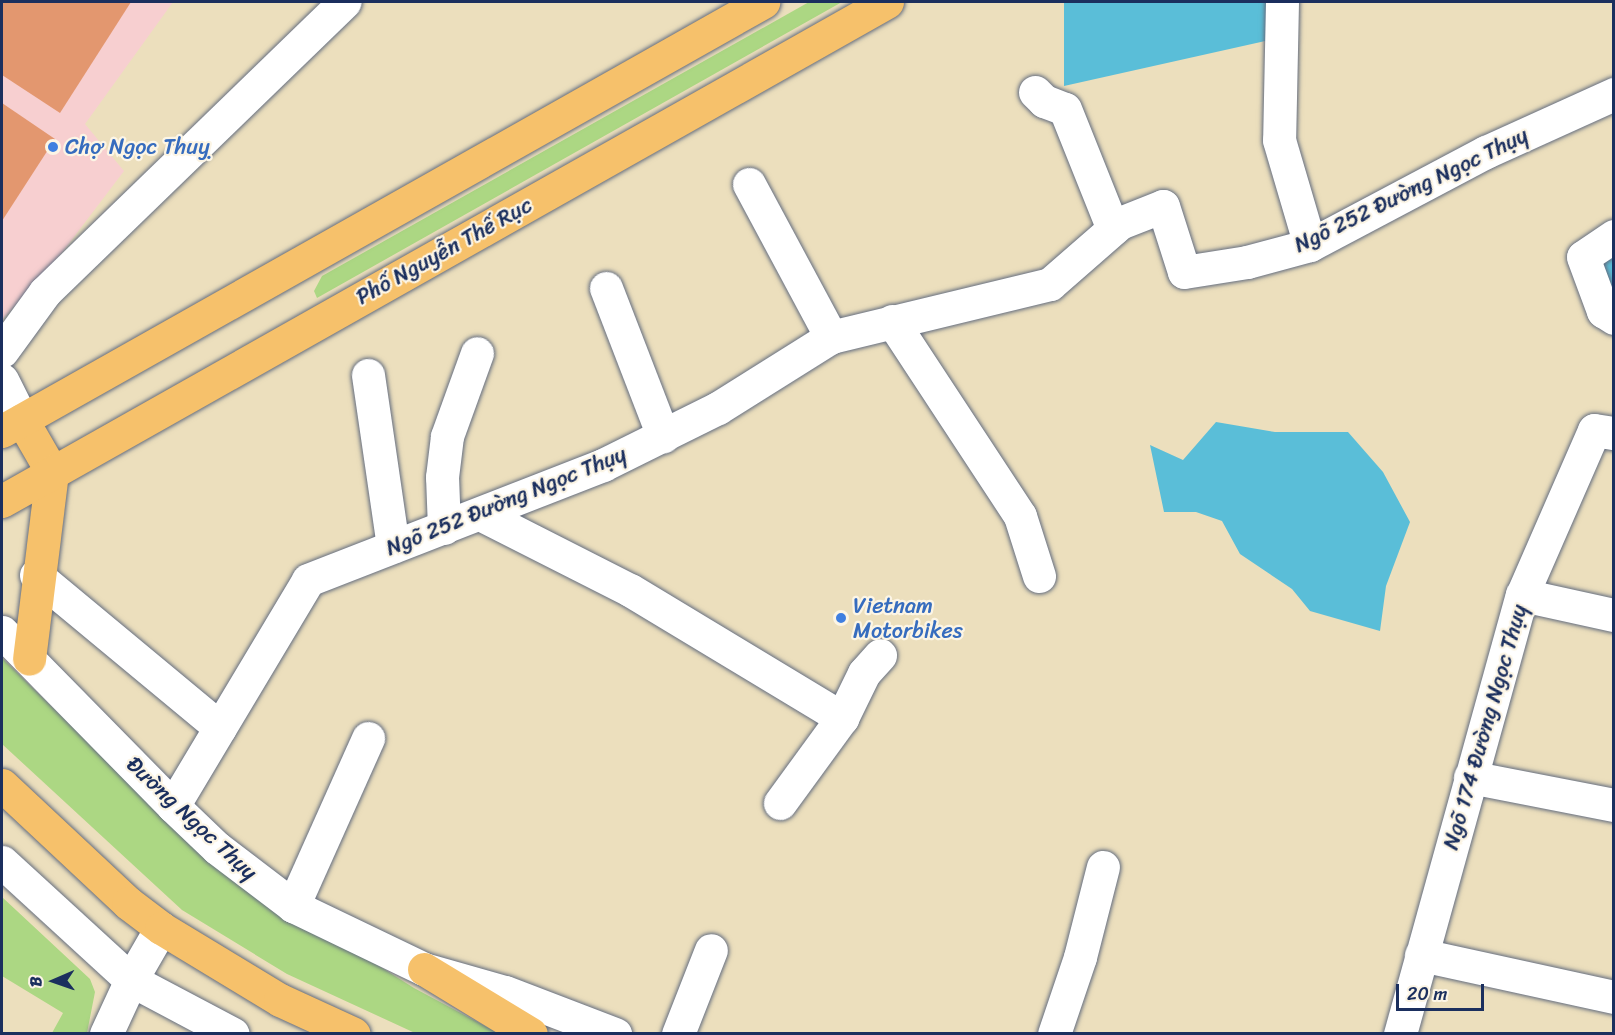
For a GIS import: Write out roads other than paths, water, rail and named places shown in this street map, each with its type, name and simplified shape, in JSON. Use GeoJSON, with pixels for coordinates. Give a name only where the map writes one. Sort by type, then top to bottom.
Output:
{"type":"FeatureCollection","features":[{"type":"Feature","properties":{"kind":"main road"},"geometry":{"type":"LineString","coordinates":[[29,659],[37,576],[52,472],[12,426],[761,2]]}},
{"type":"Feature","properties":{"kind":"main road","name":"Phố Nguyễn Thế Rục"},"geometry":{"type":"LineString","coordinates":[[2,501],[887,2]]}},
{"type":"Feature","properties":{"kind":"main road"},"geometry":{"type":"LineString","coordinates":[[2,785],[128,903],[161,928],[280,1000],[354,1034]]}},
{"type":"Feature","properties":{"kind":"main road"},"geometry":{"type":"LineString","coordinates":[[423,969],[531,1034]]}},
{"type":"Feature","properties":{"kind":"street"},"geometry":{"type":"LineString","coordinates":[[2,351],[45,292],[344,2]]}},
{"type":"Feature","properties":{"kind":"street"},"geometry":{"type":"LineString","coordinates":[[1282,2],[1279,140],[1310,245]]}},
{"type":"Feature","properties":{"kind":"street"},"geometry":{"type":"LineString","coordinates":[[1035,92],[1044,101],[1065,109],[1113,229]]}},
{"type":"Feature","properties":{"kind":"street","name":"Ngõ 252 Đường Ngọc Thụy"},"geometry":{"type":"LineString","coordinates":[[173,806],[308,580],[393,546],[482,515],[663,436],[718,408],[831,337],[1050,284],[1113,229],[1163,206],[1184,272],[1247,262],[1310,245],[1486,152],[1614,94]]}},
{"type":"Feature","properties":{"kind":"street"},"geometry":{"type":"LineString","coordinates":[[749,184],[831,337]]}},
{"type":"Feature","properties":{"kind":"street"},"geometry":{"type":"LineString","coordinates":[[1614,236],[1583,257],[1603,311],[1614,318]]}},
{"type":"Feature","properties":{"kind":"street"},"geometry":{"type":"LineString","coordinates":[[606,288],[663,436]]}},
{"type":"Feature","properties":{"kind":"street"},"geometry":{"type":"LineString","coordinates":[[892,321],[1020,516],[1039,576]]}},
{"type":"Feature","properties":{"kind":"street"},"geometry":{"type":"LineString","coordinates":[[444,528],[442,477],[447,436],[477,353]]}},
{"type":"Feature","properties":{"kind":"street"},"geometry":{"type":"LineString","coordinates":[[368,375],[393,546]]}},
{"type":"Feature","properties":{"kind":"street"},"geometry":{"type":"LineString","coordinates":[[2,380],[12,426]]}},
{"type":"Feature","properties":{"kind":"street","name":"Ngõ 174 Đường Ngọc Thụy"},"geometry":{"type":"LineString","coordinates":[[1400,1034],[1522,595],[1604,431]]}},
{"type":"Feature","properties":{"kind":"street"},"geometry":{"type":"LineString","coordinates":[[482,515],[630,590],[842,718]]}},
{"type":"Feature","properties":{"kind":"street"},"geometry":{"type":"LineString","coordinates":[[37,576],[220,728]]}},
{"type":"Feature","properties":{"kind":"street"},"geometry":{"type":"LineString","coordinates":[[1522,595],[1614,615]]}},
{"type":"Feature","properties":{"kind":"street","name":"Đường Ngọc Thụy"},"geometry":{"type":"LineString","coordinates":[[2,632],[217,848],[293,906],[423,969],[505,992],[615,1034]]}},
{"type":"Feature","properties":{"kind":"street"},"geometry":{"type":"LineString","coordinates":[[780,803],[842,718],[864,673],[880,655]]}},
{"type":"Feature","properties":{"kind":"street"},"geometry":{"type":"LineString","coordinates":[[293,906],[368,738]]}},
{"type":"Feature","properties":{"kind":"street"},"geometry":{"type":"LineString","coordinates":[[1470,777],[1614,805]]}},
{"type":"Feature","properties":{"kind":"street"},"geometry":{"type":"LineString","coordinates":[[2,862],[131,980],[233,1034]]}},
{"type":"Feature","properties":{"kind":"street"},"geometry":{"type":"LineString","coordinates":[[1054,1034],[1080,957],[1103,867]]}},
{"type":"Feature","properties":{"kind":"street"},"geometry":{"type":"LineString","coordinates":[[106,1034],[131,980],[161,928]]}},
{"type":"Feature","properties":{"kind":"street"},"geometry":{"type":"LineString","coordinates":[[678,1034],[711,950]]}},
{"type":"Feature","properties":{"kind":"street"},"geometry":{"type":"LineString","coordinates":[[1421,955],[1614,997]]}},
{"type":"Feature","properties":{"kind":"water"},"geometry":{"type":"Polygon","coordinates":[[[1064,2],[1272,2],[1274,39],[1064,86],[1064,2]]]}},
{"type":"Feature","properties":{"kind":"water"},"geometry":{"type":"Polygon","coordinates":[[[1613,251],[1613,304],[1602,280],[1602,256],[1613,251]]]}},
{"type":"Feature","properties":{"kind":"water"},"geometry":{"type":"Polygon","coordinates":[[[1216,422],[1275,432],[1348,432],[1383,472],[1410,522],[1386,586],[1380,631],[1310,611],[1292,589],[1240,554],[1222,521],[1196,512],[1164,512],[1150,445],[1183,460],[1216,422]]]}},
{"type":"Feature","properties":{"kind":"place","name":"Chợ Ngọc Thuỵ"},"geometry":{"type":"Point","coordinates":[53,147]}},
{"type":"Feature","properties":{"kind":"place","name":"Vietnam Motorbikes"},"geometry":{"type":"Point","coordinates":[841,618]}}]}
